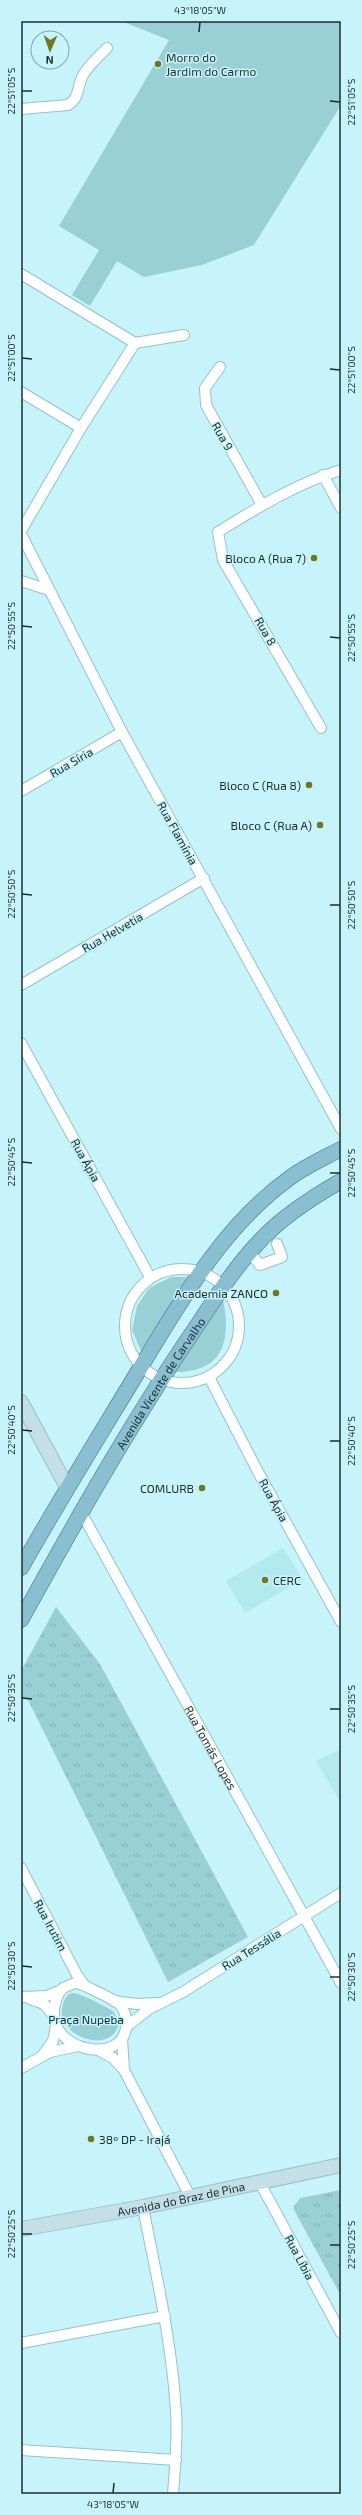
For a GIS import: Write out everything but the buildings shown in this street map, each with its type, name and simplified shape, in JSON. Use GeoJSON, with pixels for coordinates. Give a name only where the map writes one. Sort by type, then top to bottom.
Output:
{"type":"FeatureCollection","features":[{"type":"Feature","properties":{"kind":"main road","name":"Avenida Vicente de Carvalho"},"geometry":{"type":"LineString","coordinates":[[21,1568],[67,1486],[200,1272],[233,1230],[258,1204],[291,1177],[341,1149]]}},
{"type":"Feature","properties":{"kind":"main road","name":"Avenida Vicente de Carvalho"},"geometry":{"type":"LineString","coordinates":[[21,1620],[81,1512],[162,1378],[223,1287],[250,1252],[284,1218],[341,1181]]}},
{"type":"Feature","properties":{"kind":"main road"},"geometry":{"type":"LineString","coordinates":[[21,1402],[67,1486]]}},
{"type":"Feature","properties":{"kind":"main road","name":"Avenida do Braz de Pina"},"geometry":{"type":"LineString","coordinates":[[21,2229],[143,2207],[259,2181],[341,2165]]}},
{"type":"Feature","properties":{"kind":"street"},"geometry":{"type":"LineString","coordinates":[[21,109],[68,105],[73,102],[77,97],[82,76],[106,48]]}},
{"type":"Feature","properties":{"kind":"street"},"geometry":{"type":"LineString","coordinates":[[21,274],[135,343],[184,335]]}},
{"type":"Feature","properties":{"kind":"street"},"geometry":{"type":"LineString","coordinates":[[21,533],[81,428],[135,343]]}},
{"type":"Feature","properties":{"kind":"street","name":"Rua 9"},"geometry":{"type":"LineString","coordinates":[[220,367],[205,388],[206,405],[262,505]]}},
{"type":"Feature","properties":{"kind":"street"},"geometry":{"type":"LineString","coordinates":[[21,392],[81,428]]}},
{"type":"Feature","properties":{"kind":"street"},"geometry":{"type":"LineString","coordinates":[[262,505],[323,476],[341,470]]}},
{"type":"Feature","properties":{"kind":"street"},"geometry":{"type":"LineString","coordinates":[[323,476],[341,508]]}},
{"type":"Feature","properties":{"kind":"street","name":"Rua 8"},"geometry":{"type":"LineString","coordinates":[[262,505],[218,532],[223,560],[321,728]]}},
{"type":"Feature","properties":{"kind":"street","name":"Rua Flamínia"},"geometry":{"type":"LineString","coordinates":[[21,533],[122,732],[204,878],[341,1129]]}},
{"type":"Feature","properties":{"kind":"street"},"geometry":{"type":"LineString","coordinates":[[21,581],[50,590]]}},
{"type":"Feature","properties":{"kind":"street","name":"Rua Síria"},"geometry":{"type":"LineString","coordinates":[[21,791],[122,732]]}},
{"type":"Feature","properties":{"kind":"street","name":"Rua Helvetia"},"geometry":{"type":"LineString","coordinates":[[21,985],[204,878]]}},
{"type":"Feature","properties":{"kind":"street","name":"Rua Ápia"},"geometry":{"type":"LineString","coordinates":[[21,1043],[150,1277]]}},
{"type":"Feature","properties":{"kind":"street"},"geometry":{"type":"LineString","coordinates":[[250,1252],[260,1265],[282,1257],[277,1244]]}},
{"type":"Feature","properties":{"kind":"street"},"geometry":{"type":"LineString","coordinates":[[183,1269],[200,1272],[223,1287],[232,1299],[238,1313],[240,1328],[238,1343],[231,1357],[222,1368],[209,1377],[194,1382],[177,1382],[162,1378],[142,1366],[132,1354],[126,1341],[124,1326],[125,1312],[131,1298],[139,1286],[150,1277],[166,1270],[183,1269]]}},
{"type":"Feature","properties":{"kind":"street","name":"Rua Ápia"},"geometry":{"type":"LineString","coordinates":[[209,1377],[257,1470],[341,1622]]}},
{"type":"Feature","properties":{"kind":"street","name":"Rua Tomás Lopes"},"geometry":{"type":"LineString","coordinates":[[81,1512],[303,1917],[341,1983]]}},
{"type":"Feature","properties":{"kind":"street","name":"Rua Irutim"},"geometry":{"type":"LineString","coordinates":[[21,1868],[70,1961],[86,1986]]}},
{"type":"Feature","properties":{"kind":"street","name":"Rua Tessália"},"geometry":{"type":"LineString","coordinates":[[126,2027],[139,2015],[160,2002],[183,1992],[341,1893]]}},
{"type":"Feature","properties":{"kind":"street","name":"Rua Irutim"},"geometry":{"type":"LineString","coordinates":[[63,1988],[70,1976],[70,1961]]}},
{"type":"Feature","properties":{"kind":"street"},"geometry":{"type":"LineString","coordinates":[[22,1997],[46,1996],[75,1983],[86,1986],[114,2001],[124,2012],[126,2027],[122,2038],[124,2070]]}},
{"type":"Feature","properties":{"kind":"street"},"geometry":{"type":"LineString","coordinates":[[63,1988],[56,1999],[53,2015],[56,2026],[64,2038],[78,2046]]}},
{"type":"Feature","properties":{"kind":"street"},"geometry":{"type":"LineString","coordinates":[[22,1997],[41,2002],[53,2015]]}},
{"type":"Feature","properties":{"kind":"street","name":"Rua Tessália"},"geometry":{"type":"LineString","coordinates":[[114,2001],[137,2004],[160,2002]]}},
{"type":"Feature","properties":{"kind":"street"},"geometry":{"type":"LineString","coordinates":[[43,2055],[53,2041],[56,2026]]}},
{"type":"Feature","properties":{"kind":"street"},"geometry":{"type":"LineString","coordinates":[[21,2068],[43,2055],[57,2049],[78,2046],[96,2049],[109,2048],[122,2038]]}},
{"type":"Feature","properties":{"kind":"street"},"geometry":{"type":"LineString","coordinates":[[96,2049],[113,2058],[124,2070],[190,2196]]}},
{"type":"Feature","properties":{"kind":"street","name":"Rua Líbia"},"geometry":{"type":"LineString","coordinates":[[259,2181],[341,2333]]}},
{"type":"Feature","properties":{"kind":"street"},"geometry":{"type":"LineString","coordinates":[[143,2207],[165,2316],[176,2414],[174,2494]]}},
{"type":"Feature","properties":{"kind":"street"},"geometry":{"type":"LineString","coordinates":[[21,2344],[165,2316]]}},
{"type":"Feature","properties":{"kind":"street"},"geometry":{"type":"LineString","coordinates":[[21,2450],[176,2460]]}},
{"type":"Feature","properties":{"kind":"shaded area","name":"CERC"},"geometry":{"type":"Polygon","coordinates":[[[283,1548],[303,1579],[245,1613],[226,1581],[283,1548]]]}},
{"type":"Feature","properties":{"kind":"shaded area"},"geometry":{"type":"Polygon","coordinates":[[[341,1749],[341,1803],[316,1761],[341,1749]]]}},
{"type":"Feature","properties":{"kind":"green space"},"geometry":{"type":"Polygon","coordinates":[[[121,21],[341,21],[341,105],[254,245],[202,265],[144,277],[117,261],[90,306],[72,295],[99,250],[59,226],[169,40],[121,21]]]}},
{"type":"Feature","properties":{"kind":"green space"},"geometry":{"type":"Polygon","coordinates":[[[171,1277],[193,1277],[142,1353],[132,1330],[137,1306],[149,1288],[171,1277]]]}},
{"type":"Feature","properties":{"kind":"green space"},"geometry":{"type":"Polygon","coordinates":[[[223,1299],[226,1330],[224,1343],[219,1354],[212,1362],[201,1368],[170,1372],[223,1299]]]}},
{"type":"Feature","properties":{"kind":"green space"},"geometry":{"type":"Polygon","coordinates":[[[56,1607],[100,1664],[248,1937],[168,1982],[28,1700],[21,1697],[21,1671],[56,1607]]]}},
{"type":"Feature","properties":{"kind":"green space","name":"Praça Nupeba"},"geometry":{"type":"Polygon","coordinates":[[[73,1993],[100,2004],[114,2012],[119,2023],[114,2033],[106,2039],[96,2040],[85,2038],[74,2033],[67,2025],[62,2015],[65,2000],[68,1995],[73,1993]]]}},
{"type":"Feature","properties":{"kind":"green space"},"geometry":{"type":"Polygon","coordinates":[[[341,2190],[341,2296],[293,2208],[300,2198],[341,2190]]]}},
{"type":"Feature","properties":{"kind":"place","name":"Morro do Jardim do Carmo"},"geometry":{"type":"Point","coordinates":[158,64]}},
{"type":"Feature","properties":{"kind":"place","name":"Bloco A (Rua 7)"},"geometry":{"type":"Point","coordinates":[314,558]}},
{"type":"Feature","properties":{"kind":"place","name":"Bloco C (Rua 8)"},"geometry":{"type":"Point","coordinates":[309,785]}},
{"type":"Feature","properties":{"kind":"place","name":"Bloco C (Rua A)"},"geometry":{"type":"Point","coordinates":[320,825]}},
{"type":"Feature","properties":{"kind":"place","name":"Academia ZANCO"},"geometry":{"type":"Point","coordinates":[276,1293]}},
{"type":"Feature","properties":{"kind":"place","name":"COMLURB"},"geometry":{"type":"Point","coordinates":[202,1488]}},
{"type":"Feature","properties":{"kind":"place","name":"CERC"},"geometry":{"type":"Point","coordinates":[265,1580]}},
{"type":"Feature","properties":{"kind":"place","name":"38º DP - Irajá"},"geometry":{"type":"Point","coordinates":[91,2139]}}]}
